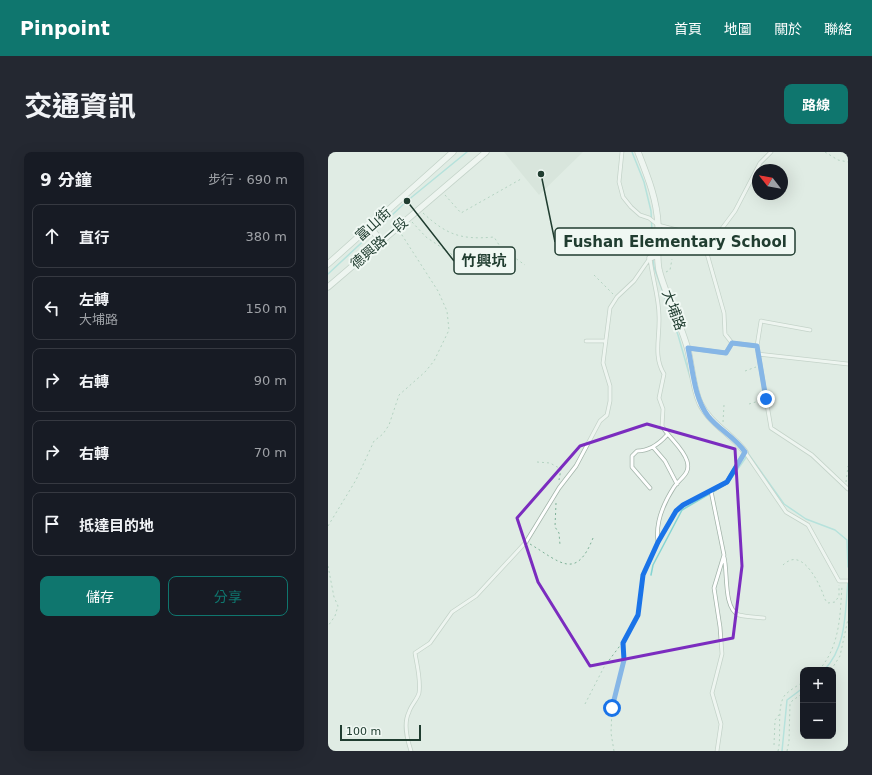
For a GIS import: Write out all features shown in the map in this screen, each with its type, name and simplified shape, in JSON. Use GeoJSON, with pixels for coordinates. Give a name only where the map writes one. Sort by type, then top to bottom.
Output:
{"type":"FeatureCollection","features":[{"type":"Feature","properties":{"kind":"street","name":"富山街"},"geometry":{"type":"LineString","coordinates":[[328,264],[371,228],[454,152]]}},
{"type":"Feature","properties":{"kind":"street","name":"德興路一段"},"geometry":{"type":"LineString","coordinates":[[328,287],[380,240],[486,152]]}},
{"type":"Feature","properties":{"kind":"street","name":"大埔路"},"geometry":{"type":"LineString","coordinates":[[638,152],[653,193],[656,223],[654,256],[688,348],[700,402],[708,415],[738,442],[745,452]]}},
{"type":"Feature","properties":{"kind":"street"},"geometry":{"type":"LineString","coordinates":[[371,228],[380,240]]}},
{"type":"Feature","properties":{"kind":"lane"},"geometry":{"type":"LineString","coordinates":[[622,152],[619,182],[623,197],[640,216],[649,218],[656,223],[677,230],[689,237]]}},
{"type":"Feature","properties":{"kind":"lane"},"geometry":{"type":"LineString","coordinates":[[757,346],[732,343],[725,334],[724,313],[706,250],[735,211],[760,163],[771,152]]}},
{"type":"Feature","properties":{"kind":"lane"},"geometry":{"type":"LineString","coordinates":[[411,751],[407,740],[406,720],[418,695],[419,686],[415,653],[430,643],[452,612],[476,596],[526,542],[559,488],[576,466],[600,421],[607,415],[610,401],[610,386],[603,363],[610,308],[616,297],[634,280],[654,256]]}},
{"type":"Feature","properties":{"kind":"lane"},"geometry":{"type":"LineString","coordinates":[[654,256],[660,316],[657,357],[664,374],[659,398],[663,409],[662,426],[667,435],[685,456],[688,463],[684,479],[677,484],[659,518],[657,532],[658,542]]}},
{"type":"Feature","properties":{"kind":"lane"},"geometry":{"type":"LineString","coordinates":[[810,330],[761,321],[757,346],[771,428],[812,455],[847,487]]}},
{"type":"Feature","properties":{"kind":"lane"},"geometry":{"type":"LineString","coordinates":[[586,341],[606,341]]}},
{"type":"Feature","properties":{"kind":"lane"},"geometry":{"type":"LineString","coordinates":[[688,348],[726,353],[732,343]]}},
{"type":"Feature","properties":{"kind":"lane"},"geometry":{"type":"LineString","coordinates":[[758,354],[848,364]]}},
{"type":"Feature","properties":{"kind":"lane"},"geometry":{"type":"LineString","coordinates":[[650,488],[636,473],[631,461],[634,452],[647,450],[653,447],[667,435]]}},
{"type":"Feature","properties":{"kind":"lane"},"geometry":{"type":"LineString","coordinates":[[653,447],[665,461],[677,484]]}},
{"type":"Feature","properties":{"kind":"lane"},"geometry":{"type":"LineString","coordinates":[[764,618],[738,614],[734,612],[730,604],[724,555],[711,491],[727,482],[745,452],[786,512],[808,525],[840,581],[848,581]]}},
{"type":"Feature","properties":{"kind":"lane"},"geometry":{"type":"LineString","coordinates":[[716,751],[718,748],[718,738],[721,724],[712,693],[722,654],[720,627],[714,588],[724,555]]}},
{"type":"Feature","properties":{"kind":"path"},"geometry":{"type":"LineString","coordinates":[[825,152],[838,160],[848,162]]}},
{"type":"Feature","properties":{"kind":"path"},"geometry":{"type":"LineString","coordinates":[[440,189],[461,213],[521,179]]}},
{"type":"Feature","properties":{"kind":"path"},"geometry":{"type":"LineString","coordinates":[[418,209],[438,227],[461,237],[494,237],[504,251],[525,265]]}},
{"type":"Feature","properties":{"kind":"path"},"geometry":{"type":"LineString","coordinates":[[409,217],[426,238],[460,260]]}},
{"type":"Feature","properties":{"kind":"path"},"geometry":{"type":"LineString","coordinates":[[328,526],[356,480],[374,441],[383,434],[388,425],[399,395],[434,361],[449,330],[447,311],[438,291],[397,227]]}},
{"type":"Feature","properties":{"kind":"path"},"geometry":{"type":"LineString","coordinates":[[660,271],[670,270],[672,259]]}},
{"type":"Feature","properties":{"kind":"path"},"geometry":{"type":"LineString","coordinates":[[594,275],[616,297]]}},
{"type":"Feature","properties":{"kind":"path"},"geometry":{"type":"LineString","coordinates":[[745,371],[760,365]]}},
{"type":"Feature","properties":{"kind":"path"},"geometry":{"type":"LineString","coordinates":[[748,404],[766,399]]}},
{"type":"Feature","properties":{"kind":"path"},"geometry":{"type":"LineString","coordinates":[[724,405],[722,415],[724,431]]}},
{"type":"Feature","properties":{"kind":"path"},"geometry":{"type":"LineString","coordinates":[[537,462],[550,463],[561,469],[559,488]]}},
{"type":"Feature","properties":{"kind":"path"},"geometry":{"type":"LineString","coordinates":[[847,487],[848,466]]}},
{"type":"Feature","properties":{"kind":"path"},"geometry":{"type":"LineString","coordinates":[[585,704],[604,667],[623,643],[638,615],[643,575],[658,542],[676,511],[683,505],[711,491]]}},
{"type":"Feature","properties":{"kind":"path"},"geometry":{"type":"LineString","coordinates":[[554,497],[556,528],[559,533],[560,545]]}},
{"type":"Feature","properties":{"kind":"path"},"geometry":{"type":"LineString","coordinates":[[526,542],[566,565],[582,560],[593,538]]}},
{"type":"Feature","properties":{"kind":"path"},"geometry":{"type":"LineString","coordinates":[[782,565],[792,560],[805,564],[818,581],[825,600],[828,603],[835,602],[837,599],[840,581]]}},
{"type":"Feature","properties":{"kind":"path"},"geometry":{"type":"LineString","coordinates":[[328,566],[334,597],[338,606],[335,616],[328,626]]}},
{"type":"Feature","properties":{"kind":"path"},"geometry":{"type":"LineString","coordinates":[[822,667],[826,663],[837,639],[840,581]]}},
{"type":"Feature","properties":{"kind":"path"},"geometry":{"type":"LineString","coordinates":[[833,667],[840,656],[848,619]]}},
{"type":"Feature","properties":{"kind":"path"},"geometry":{"type":"LineString","coordinates":[[614,751],[611,733],[612,708],[624,660],[623,643]]}},
{"type":"Feature","properties":{"kind":"path"},"geometry":{"type":"LineString","coordinates":[[778,751],[781,730],[782,700],[785,695],[800,684]]}},
{"type":"Feature","properties":{"kind":"path"},"geometry":{"type":"LineString","coordinates":[[787,751],[789,742],[790,704],[792,700],[800,695]]}},
{"type":"Feature","properties":{"kind":"path"},"geometry":{"type":"LineString","coordinates":[[774,745],[775,720],[781,711]]}},
{"type":"Feature","properties":{"kind":"highlighted area"},"geometry":{"type":"Polygon","coordinates":[[[647,424],[735,449],[742,566],[733,638],[590,666],[538,582],[517,518],[580,446],[647,424]]]}},
{"type":"Feature","properties":{"kind":"shaded area"},"geometry":{"type":"Polygon","coordinates":[[[504,152],[583,152],[539,195],[504,152]]]}},
{"type":"Feature","properties":{"kind":"waterway"},"geometry":{"type":"LineString","coordinates":[[375,231],[407,201],[467,152]]}},
{"type":"Feature","properties":{"kind":"waterway"},"geometry":{"type":"LineString","coordinates":[[632,152],[644,182],[651,211],[653,255]]}},
{"type":"Feature","properties":{"kind":"waterway"},"geometry":{"type":"LineString","coordinates":[[328,274],[372,233]]}},
{"type":"Feature","properties":{"kind":"waterway"},"geometry":{"type":"LineString","coordinates":[[653,259],[654,267],[678,335],[690,377]]}},
{"type":"Feature","properties":{"kind":"waterway"},"geometry":{"type":"LineString","coordinates":[[747,452],[784,504],[806,519],[835,530],[847,540],[848,567]]}},
{"type":"Feature","properties":{"kind":"waterway"},"geometry":{"type":"LineString","coordinates":[[651,575],[653,565],[682,510],[728,483],[747,456]]}},
{"type":"Feature","properties":{"kind":"waterway"},"geometry":{"type":"LineString","coordinates":[[827,667],[832,661],[837,651],[844,628],[848,581]]}},
{"type":"Feature","properties":{"kind":"waterway"},"geometry":{"type":"LineString","coordinates":[[782,751],[787,700],[800,690]]}},
{"type":"Feature","properties":{"kind":"place","name":"Fushan Elementary School"},"geometry":{"type":"Point","coordinates":[541,174]}},
{"type":"Feature","properties":{"kind":"place","name":"竹興坑"},"geometry":{"type":"Point","coordinates":[407,201]}},
{"type":"Feature","properties":{"kind":"route"},"geometry":{"type":"LineString","coordinates":[[612,708],[624,660],[623,643],[638,615],[643,575],[658,542],[676,511],[683,505],[727,482],[745,452],[738,442],[717,425],[708,415],[700,402],[688,348],[726,353],[732,343],[757,346],[766,399]]}}]}
